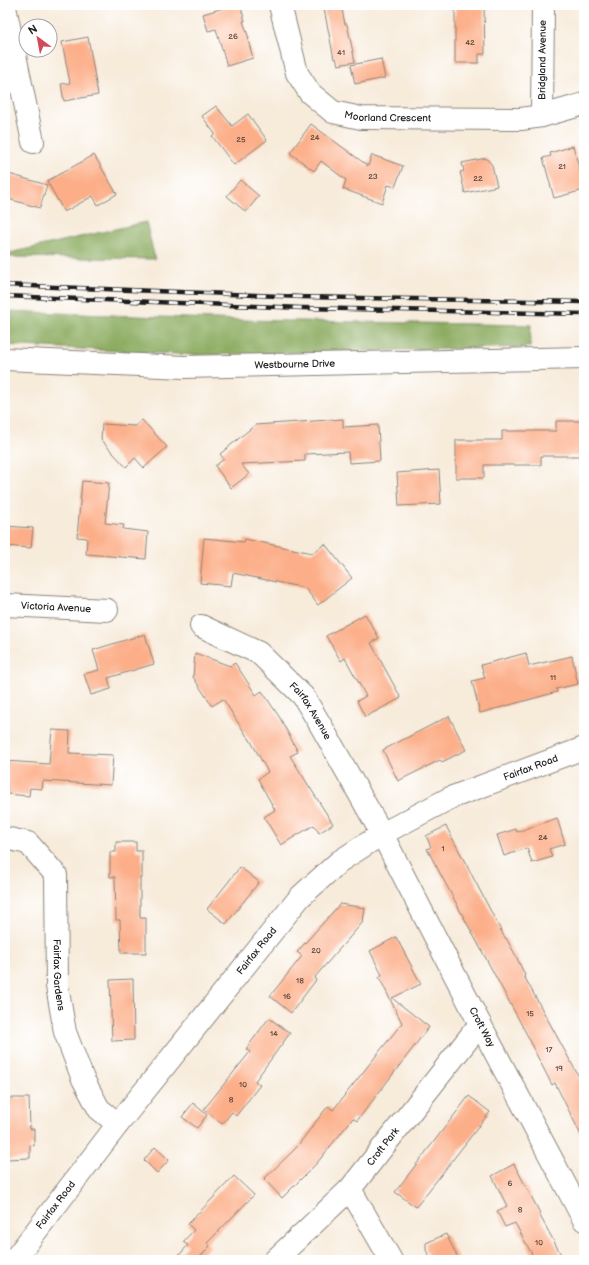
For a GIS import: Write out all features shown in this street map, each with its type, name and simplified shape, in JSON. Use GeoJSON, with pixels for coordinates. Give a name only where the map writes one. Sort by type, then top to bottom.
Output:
{"type":"FeatureCollection","features":[{"type":"Feature","properties":{"kind":"street","name":"Moorland Crescent"},"geometry":{"type":"LineString","coordinates":[[280,5],[297,72],[310,93],[333,112],[361,118],[521,119],[542,116],[584,104]]}},
{"type":"Feature","properties":{"kind":"street","name":"Bridgland Avenue"},"geometry":{"type":"LineString","coordinates":[[542,116],[543,5]]}},
{"type":"Feature","properties":{"kind":"street"},"geometry":{"type":"LineString","coordinates":[[5,7],[33,142]]}},
{"type":"Feature","properties":{"kind":"street","name":"Westbourne Drive"},"geometry":{"type":"LineString","coordinates":[[5,359],[184,367],[584,358]]}},
{"type":"Feature","properties":{"kind":"street","name":"Victoria Avenue"},"geometry":{"type":"LineString","coordinates":[[5,605],[107,610]]}},
{"type":"Feature","properties":{"kind":"street","name":"Fairfax Avenue"},"geometry":{"type":"LineString","coordinates":[[201,626],[259,653],[303,696],[382,834]]}},
{"type":"Feature","properties":{"kind":"street","name":"Fairfax Road"},"geometry":{"type":"LineString","coordinates":[[14,1260],[118,1124],[300,897],[340,861],[382,834],[450,798],[584,748]]}},
{"type":"Feature","properties":{"kind":"street","name":"Croft Way"},"geometry":{"type":"LineString","coordinates":[[382,834],[480,1024],[584,1220]]}},
{"type":"Feature","properties":{"kind":"street","name":"Fairfax Gardens"},"geometry":{"type":"LineString","coordinates":[[5,838],[28,844],[56,875],[57,986],[65,1032],[83,1079],[99,1109],[118,1124]]}},
{"type":"Feature","properties":{"kind":"street","name":"Croft Park"},"geometry":{"type":"LineString","coordinates":[[275,1260],[350,1190],[480,1024]]}},
{"type":"Feature","properties":{"kind":"street"},"geometry":{"type":"LineString","coordinates":[[350,1190],[391,1260]]}},
{"type":"Feature","properties":{"kind":"green space"},"geometry":{"type":"Polygon","coordinates":[[[146,222],[155,259],[5,257],[5,254],[146,222]]]}},
{"type":"Feature","properties":{"kind":"green space"},"geometry":{"type":"Polygon","coordinates":[[[5,311],[240,320],[531,325],[530,347],[195,355],[5,345],[5,311]]]}},
{"type":"Feature","properties":{"kind":"building"},"geometry":{"type":"Polygon","coordinates":[[[233,5],[240,5],[253,58],[227,66],[216,29],[208,31],[203,14],[233,5]]]}},
{"type":"Feature","properties":{"kind":"building"},"geometry":{"type":"Polygon","coordinates":[[[341,5],[345,24],[347,24],[355,62],[338,65],[336,58],[334,59],[324,9],[341,5]]]}},
{"type":"Feature","properties":{"kind":"building"},"geometry":{"type":"Polygon","coordinates":[[[455,5],[484,5],[485,54],[479,54],[479,63],[455,63],[455,5]]]}},
{"type":"Feature","properties":{"kind":"building"},"geometry":{"type":"Polygon","coordinates":[[[88,37],[98,95],[64,101],[61,84],[70,83],[62,42],[88,37]]]}},
{"type":"Feature","properties":{"kind":"building"},"geometry":{"type":"Polygon","coordinates":[[[381,59],[385,78],[355,84],[351,65],[381,59]]]}},
{"type":"Feature","properties":{"kind":"building"},"geometry":{"type":"Polygon","coordinates":[[[216,106],[232,126],[248,114],[267,140],[234,165],[212,136],[215,134],[202,116],[216,106]]]}},
{"type":"Feature","properties":{"kind":"building"},"geometry":{"type":"Polygon","coordinates":[[[311,124],[368,166],[372,155],[403,166],[395,187],[388,185],[382,203],[343,189],[346,180],[321,161],[314,171],[290,153],[311,124]]]}},
{"type":"Feature","properties":{"kind":"building"},"geometry":{"type":"Polygon","coordinates":[[[573,146],[584,185],[584,190],[554,198],[543,158],[551,156],[550,153],[573,146]]]}},
{"type":"Feature","properties":{"kind":"building"},"geometry":{"type":"Polygon","coordinates":[[[94,155],[117,194],[98,205],[93,196],[64,212],[47,181],[94,155]]]}},
{"type":"Feature","properties":{"kind":"building"},"geometry":{"type":"Polygon","coordinates":[[[486,158],[492,165],[497,186],[465,193],[460,172],[464,171],[462,163],[486,158]]]}},
{"type":"Feature","properties":{"kind":"building"},"geometry":{"type":"Polygon","coordinates":[[[9,174],[47,185],[40,208],[5,198],[5,176],[8,177],[9,174]]]}},
{"type":"Feature","properties":{"kind":"building"},"geometry":{"type":"Polygon","coordinates":[[[240,180],[259,196],[246,212],[227,196],[240,180]]]}},
{"type":"Feature","properties":{"kind":"building"},"geometry":{"type":"Polygon","coordinates":[[[343,419],[343,427],[378,425],[380,461],[349,463],[348,452],[305,454],[305,461],[241,464],[249,474],[231,488],[215,466],[224,459],[220,454],[255,425],[343,419]]]}},
{"type":"Feature","properties":{"kind":"building"},"geometry":{"type":"Polygon","coordinates":[[[142,420],[167,447],[144,468],[135,458],[126,467],[101,440],[102,424],[135,426],[142,420]]]}},
{"type":"Feature","properties":{"kind":"building"},"geometry":{"type":"Polygon","coordinates":[[[556,421],[583,421],[584,456],[541,456],[541,465],[484,465],[484,478],[456,478],[456,440],[502,440],[502,431],[556,431],[556,421]]]}},
{"type":"Feature","properties":{"kind":"building"},"geometry":{"type":"Polygon","coordinates":[[[439,470],[441,504],[399,506],[397,473],[439,470]]]}},
{"type":"Feature","properties":{"kind":"building"},"geometry":{"type":"Polygon","coordinates":[[[82,481],[109,483],[105,523],[124,525],[123,529],[148,532],[146,559],[86,554],[87,538],[77,537],[82,481]]]}},
{"type":"Feature","properties":{"kind":"building"},"geometry":{"type":"Polygon","coordinates":[[[5,526],[33,528],[31,548],[5,546],[5,526]]]}},
{"type":"Feature","properties":{"kind":"building"},"geometry":{"type":"Polygon","coordinates":[[[204,538],[244,542],[245,539],[312,553],[325,544],[352,578],[318,605],[305,588],[233,573],[231,586],[200,583],[204,538]]]}},
{"type":"Feature","properties":{"kind":"building"},"geometry":{"type":"Polygon","coordinates":[[[365,614],[379,638],[371,643],[401,698],[365,717],[357,701],[366,696],[345,658],[341,661],[326,636],[365,614]]]}},
{"type":"Feature","properties":{"kind":"building"},"geometry":{"type":"Polygon","coordinates":[[[145,634],[154,664],[108,678],[111,689],[91,695],[84,674],[99,670],[93,650],[145,634]]]}},
{"type":"Feature","properties":{"kind":"building"},"geometry":{"type":"Polygon","coordinates":[[[195,653],[230,666],[235,663],[256,695],[262,691],[280,718],[298,752],[290,756],[333,824],[319,833],[314,825],[281,845],[264,817],[275,810],[258,779],[268,772],[249,738],[223,699],[212,706],[193,677],[195,653]]]}},
{"type":"Feature","properties":{"kind":"building"},"geometry":{"type":"Polygon","coordinates":[[[526,653],[529,666],[572,656],[578,684],[556,689],[557,692],[480,713],[472,681],[485,678],[481,665],[526,653]]]}},
{"type":"Feature","properties":{"kind":"building"},"geometry":{"type":"Polygon","coordinates":[[[449,716],[466,750],[442,762],[440,760],[398,781],[383,750],[449,716]]]}},
{"type":"Feature","properties":{"kind":"building"},"geometry":{"type":"Polygon","coordinates":[[[52,730],[70,731],[69,753],[113,755],[111,785],[43,781],[42,789],[30,788],[29,796],[7,794],[7,787],[5,786],[5,761],[49,764],[52,730]]]}},
{"type":"Feature","properties":{"kind":"building"},"geometry":{"type":"Polygon","coordinates":[[[557,818],[565,844],[549,849],[552,857],[532,863],[527,848],[504,856],[497,835],[516,829],[517,832],[557,818]]]}},
{"type":"Feature","properties":{"kind":"building"},"geometry":{"type":"Polygon","coordinates":[[[446,826],[516,956],[525,975],[524,976],[584,1086],[584,1141],[555,1083],[552,1085],[533,1046],[427,849],[431,847],[426,836],[446,826]]]}},
{"type":"Feature","properties":{"kind":"building"},"geometry":{"type":"Polygon","coordinates":[[[116,842],[136,842],[136,851],[142,851],[142,877],[140,877],[140,918],[146,918],[146,953],[121,953],[120,920],[116,920],[115,877],[110,877],[110,852],[116,852],[116,842]]]}},
{"type":"Feature","properties":{"kind":"building"},"geometry":{"type":"Polygon","coordinates":[[[240,867],[259,882],[226,924],[207,909],[240,867]]]}},
{"type":"Feature","properties":{"kind":"building"},"geometry":{"type":"Polygon","coordinates":[[[340,904],[365,908],[363,922],[314,978],[316,980],[291,1013],[270,996],[302,956],[297,952],[340,904]]]}},
{"type":"Feature","properties":{"kind":"building"},"geometry":{"type":"Polygon","coordinates":[[[396,937],[421,984],[392,998],[429,1027],[357,1121],[353,1118],[317,1163],[282,1198],[264,1179],[295,1149],[328,1106],[333,1110],[402,1023],[379,977],[382,975],[370,951],[396,937]]]}},
{"type":"Feature","properties":{"kind":"building"},"geometry":{"type":"Polygon","coordinates":[[[133,979],[134,1040],[112,1041],[110,980],[133,979]]]}},
{"type":"Feature","properties":{"kind":"building"},"geometry":{"type":"Polygon","coordinates":[[[269,1018],[290,1033],[255,1081],[260,1085],[236,1116],[232,1112],[222,1124],[204,1109],[250,1052],[246,1049],[269,1018]]]}},
{"type":"Feature","properties":{"kind":"building"},"geometry":{"type":"Polygon","coordinates":[[[469,1096],[490,1112],[416,1207],[395,1192],[469,1096]]]}},
{"type":"Feature","properties":{"kind":"building"},"geometry":{"type":"Polygon","coordinates":[[[7,1098],[29,1098],[30,1129],[34,1129],[34,1146],[30,1145],[30,1158],[7,1159],[7,1098]]]}},
{"type":"Feature","properties":{"kind":"building"},"geometry":{"type":"Polygon","coordinates":[[[193,1103],[207,1115],[197,1128],[182,1117],[193,1103]]]}},
{"type":"Feature","properties":{"kind":"building"},"geometry":{"type":"Polygon","coordinates":[[[155,1147],[169,1160],[157,1173],[144,1160],[155,1147]]]}},
{"type":"Feature","properties":{"kind":"building"},"geometry":{"type":"Polygon","coordinates":[[[514,1164],[564,1260],[535,1260],[515,1223],[505,1227],[497,1211],[507,1206],[492,1176],[514,1164]]]}},
{"type":"Feature","properties":{"kind":"building"},"geometry":{"type":"Polygon","coordinates":[[[234,1176],[254,1195],[207,1243],[210,1246],[197,1260],[175,1260],[188,1245],[183,1242],[194,1230],[188,1224],[234,1176]]]}},
{"type":"Feature","properties":{"kind":"building"},"geometry":{"type":"Polygon","coordinates":[[[446,1234],[459,1260],[431,1260],[426,1250],[426,1243],[446,1234]]]}},
{"type":"Feature","properties":{"kind":"railway"},"geometry":{"type":"LineString","coordinates":[[5,285],[302,297],[584,302]]}},
{"type":"Feature","properties":{"kind":"railway"},"geometry":{"type":"LineString","coordinates":[[5,296],[302,308],[584,314]]}}]}
